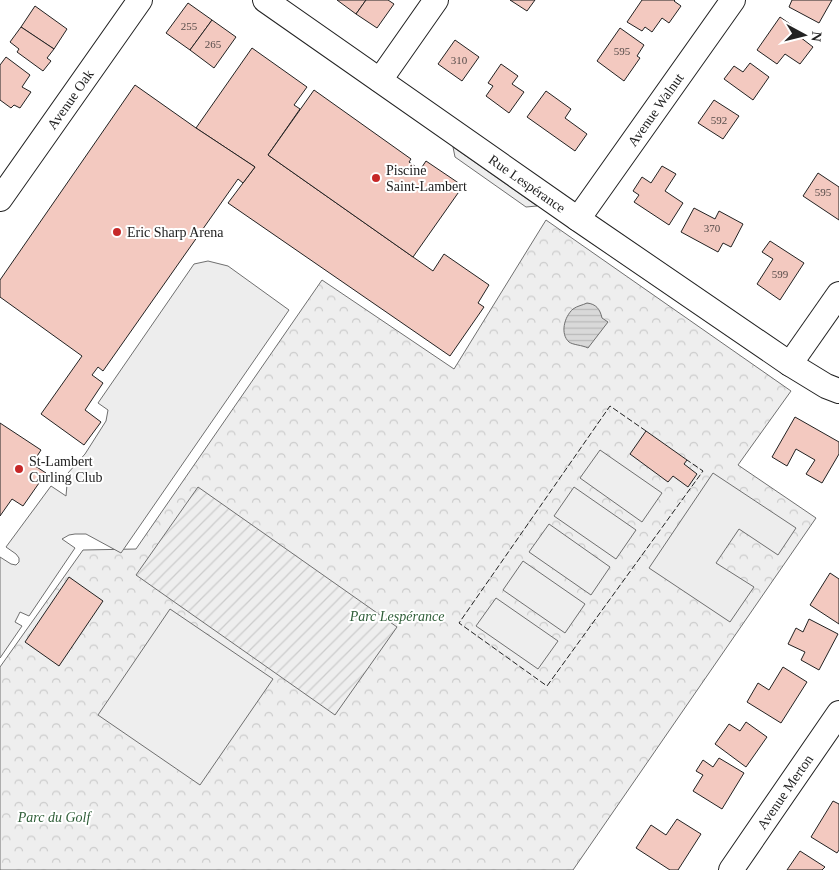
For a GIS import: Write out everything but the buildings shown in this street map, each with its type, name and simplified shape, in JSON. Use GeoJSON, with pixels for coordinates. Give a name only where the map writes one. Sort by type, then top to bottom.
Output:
{"type":"FeatureCollection","features":[{"type":"Feature","properties":{"kind":"street","name":"Avenue Oak"},"geometry":{"type":"LineString","coordinates":[[0,199],[140,0]]}},
{"type":"Feature","properties":{"kind":"street","name":"Rue Lespérance"},"geometry":{"type":"LineString","coordinates":[[265,0],[790,364],[826,386],[839,391]]}},
{"type":"Feature","properties":{"kind":"street"},"geometry":{"type":"LineString","coordinates":[[380,80],[436,0]]}},
{"type":"Feature","properties":{"kind":"street","name":"Avenue Walnut"},"geometry":{"type":"LineString","coordinates":[[578,218],[733,0]]}},
{"type":"Feature","properties":{"kind":"street"},"geometry":{"type":"LineString","coordinates":[[790,364],[839,294]]}},
{"type":"Feature","properties":{"kind":"street","name":"Avenue Merton"},"geometry":{"type":"LineString","coordinates":[[731,870],[839,713]]}},
{"type":"Feature","properties":{"kind":"green space","name":"Parc Lespérance"},"geometry":{"type":"Polygon","coordinates":[[[546,220],[791,391],[738,465],[816,518],[573,870],[0,870],[0,667],[83,550],[136,549],[322,280],[454,369],[546,220]]]}},
{"type":"Feature","properties":{"kind":"green space"},"geometry":{"type":"Polygon","coordinates":[[[600,450],[662,493],[642,522],[580,478],[600,450]]]}},
{"type":"Feature","properties":{"kind":"green space"},"geometry":{"type":"Polygon","coordinates":[[[198,487],[397,627],[335,715],[136,575],[198,487]]]}},
{"type":"Feature","properties":{"kind":"green space"},"geometry":{"type":"Polygon","coordinates":[[[574,487],[636,530],[616,559],[554,516],[574,487]]]}},
{"type":"Feature","properties":{"kind":"green space"},"geometry":{"type":"Polygon","coordinates":[[[549,524],[610,567],[591,595],[529,552],[549,524]]]}},
{"type":"Feature","properties":{"kind":"green space"},"geometry":{"type":"Polygon","coordinates":[[[523,561],[585,604],[565,633],[503,590],[523,561]]]}},
{"type":"Feature","properties":{"kind":"green space"},"geometry":{"type":"Polygon","coordinates":[[[496,598],[558,641],[538,669],[476,626],[496,598]]]}},
{"type":"Feature","properties":{"kind":"green space"},"geometry":{"type":"Polygon","coordinates":[[[170,609],[273,679],[200,785],[98,715],[170,609]]]}},
{"type":"Feature","properties":{"kind":"shaded area"},"geometry":{"type":"Polygon","coordinates":[[[453,147],[537,206],[526,207],[455,157],[453,147]]]}},
{"type":"Feature","properties":{"kind":"shaded area"},"geometry":{"type":"Polygon","coordinates":[[[208,261],[228,266],[289,310],[121,553],[86,534],[69,535],[62,539],[75,548],[29,616],[20,612],[15,622],[22,626],[0,658],[0,557],[11,564],[16,565],[19,562],[16,554],[6,547],[51,486],[66,496],[68,473],[85,454],[106,421],[108,410],[98,403],[194,264],[208,261]]]}},
{"type":"Feature","properties":{"kind":"shaded area"},"geometry":{"type":"Polygon","coordinates":[[[587,303],[593,304],[600,312],[602,318],[608,322],[588,348],[569,342],[566,339],[564,330],[565,321],[570,312],[587,303]]]}},
{"type":"Feature","properties":{"kind":"shaded area"},"geometry":{"type":"Polygon","coordinates":[[[713,473],[796,528],[778,555],[739,529],[716,563],[754,587],[730,622],[649,568],[713,473]]]}},
{"type":"Feature","properties":{"kind":"fence"},"geometry":{"type":"LineString","coordinates":[[646,431],[610,406],[459,623],[547,686],[703,471],[687,460]]}},
{"type":"Feature","properties":{"kind":"place","name":"Piscine Saint-Lambert"},"geometry":{"type":"Point","coordinates":[376,178]}},
{"type":"Feature","properties":{"kind":"place","name":"Eric Sharp Arena"},"geometry":{"type":"Point","coordinates":[117,232]}},
{"type":"Feature","properties":{"kind":"place","name":"St-Lambert Curling Club"},"geometry":{"type":"Point","coordinates":[19,469]}},
{"type":"Feature","properties":{"kind":"park label","name":"Parc du Golf"},"geometry":{"type":"Point","coordinates":[54,817]}}]}
